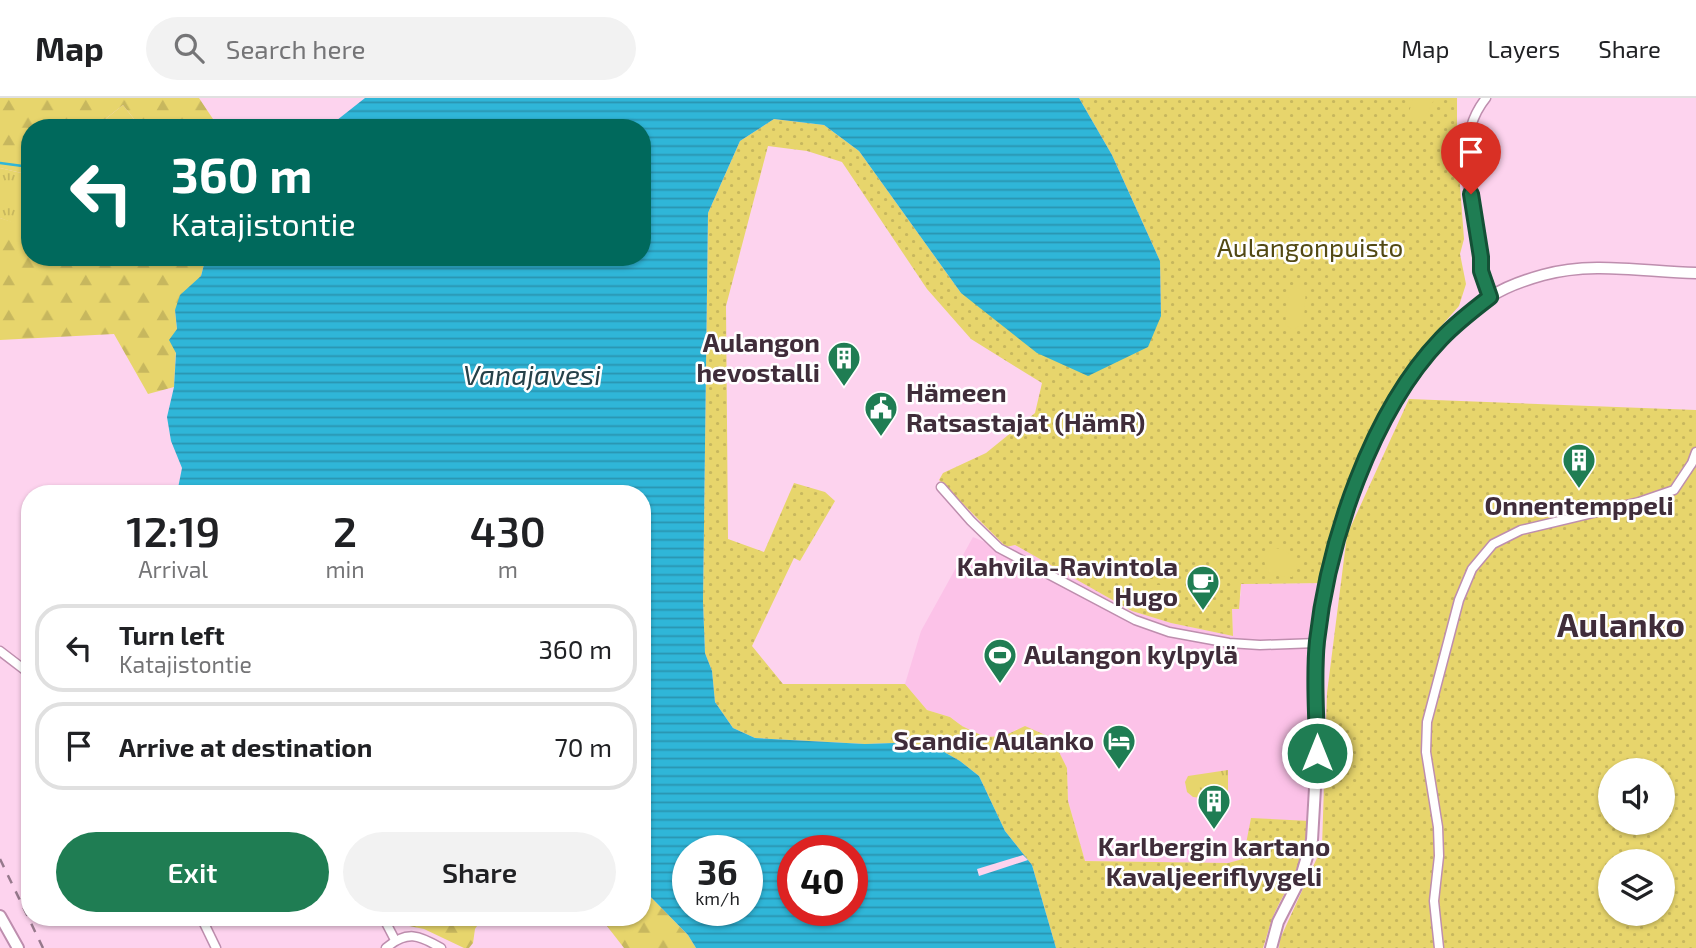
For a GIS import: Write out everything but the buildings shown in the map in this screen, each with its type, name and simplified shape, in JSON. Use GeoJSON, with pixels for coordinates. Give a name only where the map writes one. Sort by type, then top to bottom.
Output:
{"type":"FeatureCollection","features":[{"type":"Feature","properties":{"kind":"main road"},"geometry":{"type":"LineString","coordinates":[[1271,948],[1278,922],[1301,877],[1312,840],[1317,753]]}},
{"type":"Feature","properties":{"kind":"main road"},"geometry":{"type":"LineString","coordinates":[[0,916],[18,948]]}},
{"type":"Feature","properties":{"kind":"street"},"geometry":{"type":"LineString","coordinates":[[1486,98],[1473,118],[1466,153],[1481,271],[1490,297]]}},
{"type":"Feature","properties":{"kind":"street"},"geometry":{"type":"LineString","coordinates":[[1317,753],[1317,643],[1325,583],[1334,546],[1353,493],[1381,429],[1407,383],[1440,339],[1490,297],[1545,275],[1584,268],[1696,273]]}},
{"type":"Feature","properties":{"kind":"street"},"geometry":{"type":"LineString","coordinates":[[1439,948],[1434,901],[1439,856],[1438,827],[1426,752],[1427,722],[1459,600],[1472,569],[1493,544],[1521,530],[1639,502],[1674,490],[1696,452]]}},
{"type":"Feature","properties":{"kind":"street"},"geometry":{"type":"LineString","coordinates":[[941,487],[999,548],[1135,620],[1169,632],[1229,643],[1317,643]]}},
{"type":"Feature","properties":{"kind":"street"},"geometry":{"type":"LineString","coordinates":[[0,651],[21,667]]}},
{"type":"Feature","properties":{"kind":"street"},"geometry":{"type":"LineString","coordinates":[[205,926],[216,948]]}},
{"type":"Feature","properties":{"kind":"street"},"geometry":{"type":"LineString","coordinates":[[388,926],[395,940]]}},
{"type":"Feature","properties":{"kind":"street"},"geometry":{"type":"LineString","coordinates":[[386,948],[395,940],[417,936],[440,948]]}},
{"type":"Feature","properties":{"kind":"shaded area"},"geometry":{"type":"Polygon","coordinates":[[[973,537],[999,548],[1015,545],[1132,611],[1171,623],[1233,636],[1232,609],[1241,595],[1241,584],[1324,583],[1310,821],[1243,859],[1228,863],[1085,861],[1068,801],[1067,768],[1017,729],[1004,736],[985,737],[950,717],[927,710],[905,684],[921,631],[973,537]]]}},
{"type":"Feature","properties":{"kind":"green space"},"geometry":{"type":"Polygon","coordinates":[[[0,98],[199,98],[213,119],[134,119],[123,105],[105,119],[21,119],[21,173],[0,168],[0,98]]]}},
{"type":"Feature","properties":{"kind":"green space","name":"Aulangonpuisto"},"geometry":{"type":"Polygon","coordinates":[[[1079,98],[1457,98],[1457,146],[1464,239],[1460,254],[1466,284],[1459,306],[1421,349],[1391,392],[1333,530],[1324,583],[1241,584],[1239,609],[1232,609],[1233,636],[1171,623],[1132,611],[1015,545],[1006,547],[939,480],[943,473],[986,453],[1035,413],[1042,383],[971,339],[927,289],[842,162],[807,151],[768,146],[726,306],[728,539],[764,552],[794,483],[825,492],[835,501],[800,561],[794,558],[752,646],[783,684],[905,684],[927,710],[950,717],[985,737],[1004,736],[1025,726],[1052,738],[1067,768],[1068,801],[1085,861],[1228,863],[1243,859],[1251,818],[1310,821],[1302,857],[1273,916],[1263,948],[1056,948],[1032,865],[1005,831],[979,776],[960,761],[937,748],[909,748],[894,743],[755,738],[733,728],[715,702],[712,671],[705,653],[703,602],[708,213],[740,141],[774,119],[824,125],[859,151],[961,293],[1161,316],[1160,261],[1112,155],[1079,98]]]}},
{"type":"Feature","properties":{"kind":"green space"},"geometry":{"type":"Polygon","coordinates":[[[1413,98],[1435,98],[1426,115],[1412,119],[1409,112],[1413,98]]]}},
{"type":"Feature","properties":{"kind":"green space"},"geometry":{"type":"Polygon","coordinates":[[[123,105],[134,119],[105,119],[123,105]]]}},
{"type":"Feature","properties":{"kind":"green space"},"geometry":{"type":"Polygon","coordinates":[[[0,168],[21,173],[21,223],[19,225],[0,218],[0,168]]]}},
{"type":"Feature","properties":{"kind":"green space"},"geometry":{"type":"Polygon","coordinates":[[[0,218],[19,224],[21,222],[21,266],[204,266],[201,276],[175,310],[177,330],[174,387],[148,394],[114,334],[0,340],[0,218]]]}},
{"type":"Feature","properties":{"kind":"green space"},"geometry":{"type":"Polygon","coordinates":[[[1298,282],[1306,287],[1304,318],[1300,326],[1293,329],[1286,326],[1286,311],[1292,286],[1298,282]]]}},
{"type":"Feature","properties":{"kind":"green space"},"geometry":{"type":"Polygon","coordinates":[[[1409,399],[1696,410],[1696,948],[1279,948],[1280,939],[1322,847],[1327,693],[1347,535],[1409,399]]]}},
{"type":"Feature","properties":{"kind":"green space"},"geometry":{"type":"Polygon","coordinates":[[[1275,548],[1286,552],[1294,560],[1297,568],[1292,577],[1270,575],[1268,572],[1265,556],[1275,548]]]}},
{"type":"Feature","properties":{"kind":"green space"},"geometry":{"type":"Polygon","coordinates":[[[1156,585],[1166,585],[1179,593],[1178,603],[1167,612],[1151,605],[1147,597],[1156,585]]]}},
{"type":"Feature","properties":{"kind":"green space"},"geometry":{"type":"Polygon","coordinates":[[[1228,770],[1228,801],[1193,797],[1187,792],[1185,782],[1188,776],[1228,770]]]}},
{"type":"Feature","properties":{"kind":"green space"},"geometry":{"type":"Polygon","coordinates":[[[651,897],[672,919],[672,926],[679,926],[696,948],[624,948],[607,926],[651,926],[651,897]]]}},
{"type":"Feature","properties":{"kind":"green space"},"geometry":{"type":"Polygon","coordinates":[[[409,926],[477,926],[469,948],[424,929],[409,926]]]}},
{"type":"Feature","properties":{"kind":"water","name":"Vanajavesi"},"geometry":{"type":"Polygon","coordinates":[[[365,98],[1079,98],[1112,155],[1160,261],[1161,316],[1148,347],[1088,376],[1037,353],[961,293],[859,151],[824,125],[774,119],[740,141],[708,213],[703,602],[705,653],[712,671],[715,702],[733,728],[755,738],[894,743],[909,748],[937,748],[960,761],[979,776],[1005,831],[1032,865],[1056,948],[696,948],[679,926],[763,926],[763,835],[672,835],[672,919],[651,897],[651,485],[179,485],[182,468],[171,441],[167,417],[174,387],[176,353],[169,340],[177,329],[175,310],[180,295],[201,276],[204,266],[651,266],[651,119],[338,119],[365,98]]]}},
{"type":"Feature","properties":{"kind":"pier"},"geometry":{"type":"Polygon","coordinates":[[[1023,855],[1028,860],[979,876],[977,869],[1023,855]]]}},
{"type":"Feature","properties":{"kind":"waterway"},"geometry":{"type":"LineString","coordinates":[[0,163],[21,166]]}},
{"type":"Feature","properties":{"kind":"railway"},"geometry":{"type":"LineString","coordinates":[[0,859],[21,902]]}},
{"type":"Feature","properties":{"kind":"railway"},"geometry":{"type":"LineString","coordinates":[[32,926],[43,948]]}},
{"type":"Feature","properties":{"kind":"place","name":"Aulangon hevostalli"},"geometry":{"type":"Point","coordinates":[844,388]}},
{"type":"Feature","properties":{"kind":"place","name":"Hämeen Ratsastajat (HämR)"},"geometry":{"type":"Point","coordinates":[881,438]}},
{"type":"Feature","properties":{"kind":"place","name":"Onnentemppeli"},"geometry":{"type":"Point","coordinates":[1579,490]}},
{"type":"Feature","properties":{"kind":"place","name":"Kahvila-Ravintola Hugo"},"geometry":{"type":"Point","coordinates":[1203,612]}},
{"type":"Feature","properties":{"kind":"place","name":"Aulangon kylpylä"},"geometry":{"type":"Point","coordinates":[1000,685]}},
{"type":"Feature","properties":{"kind":"place","name":"Scandic Aulanko"},"geometry":{"type":"Point","coordinates":[1119,771]}},
{"type":"Feature","properties":{"kind":"place","name":"Karlbergin kartano Kavaljeeriflyygeli"},"geometry":{"type":"Point","coordinates":[1214,831]}},
{"type":"Feature","properties":{"kind":"district","name":"Aulanko"},"geometry":{"type":"Point","coordinates":[1621,625]}},
{"type":"Feature","properties":{"kind":"route"},"geometry":{"type":"LineString","coordinates":[[1317,753],[1317,643],[1325,583],[1345,513],[1381,429],[1407,383],[1440,339],[1490,297],[1481,271],[1471,194]]}}]}
